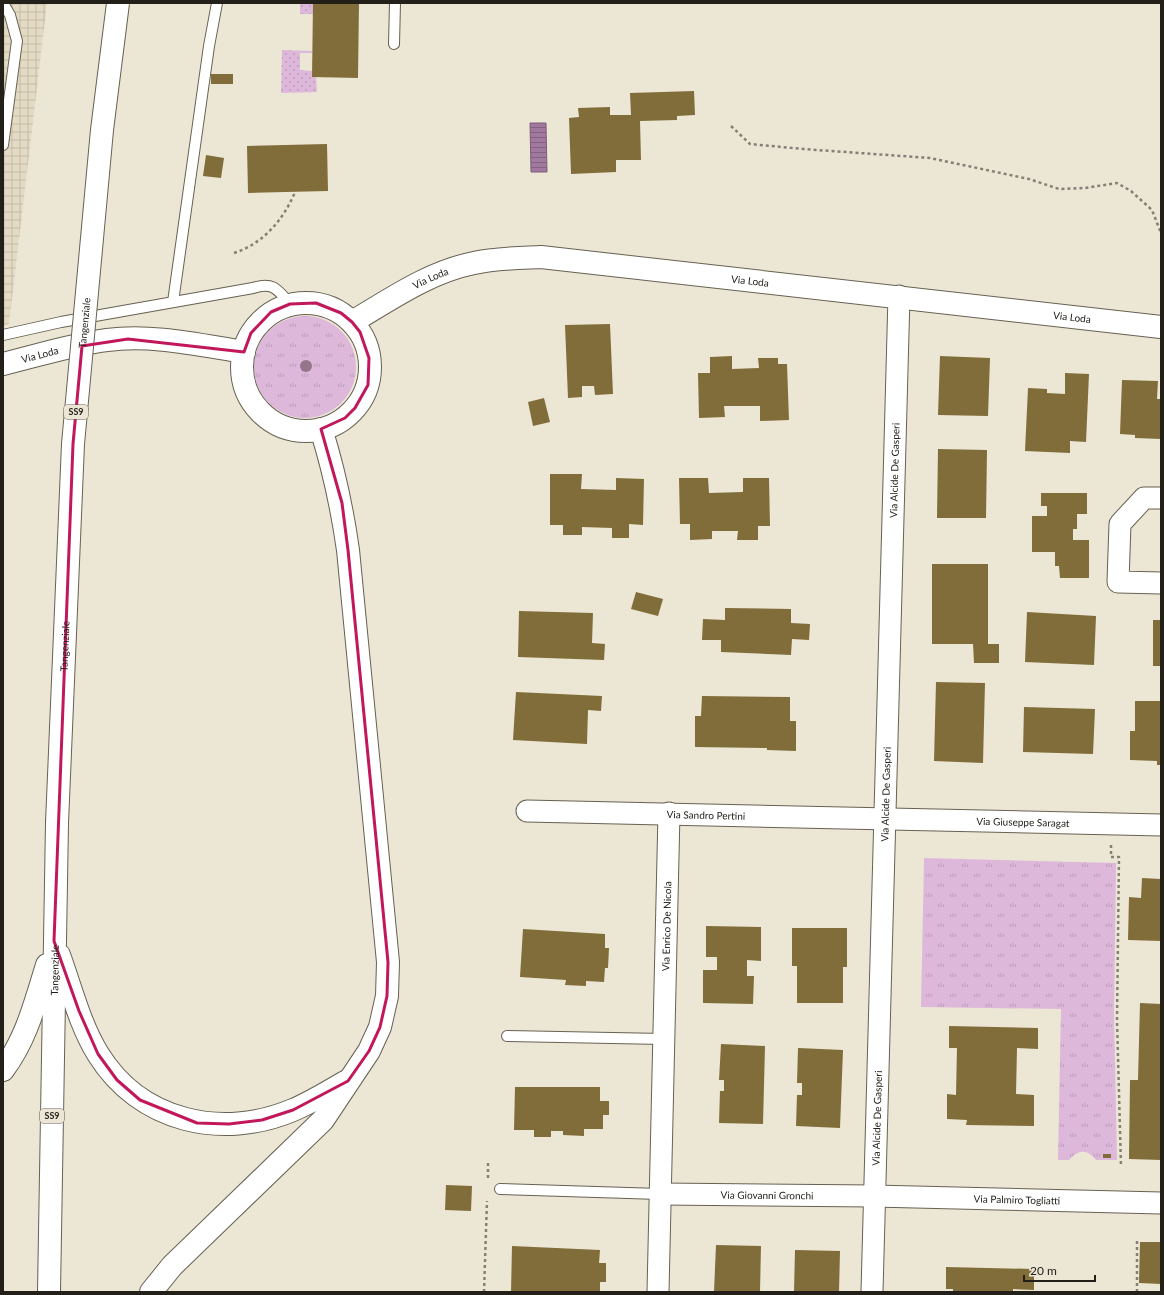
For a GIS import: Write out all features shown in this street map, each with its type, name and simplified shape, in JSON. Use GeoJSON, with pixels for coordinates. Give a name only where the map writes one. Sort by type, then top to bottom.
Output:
{"type":"FeatureCollection","features":[{"type":"Feature","properties":{"kind":"main road","name":"Tangenziale"},"geometry":{"type":"LineString","coordinates":[[50,1292],[54,941],[57,822],[73,444],[102,130],[118,3]]}},
{"type":"Feature","properties":{"kind":"main road","name":"Via Loda"},"geometry":{"type":"LineString","coordinates":[[352,322],[410,287],[430,277],[454,268],[498,259],[541,257],[900,296],[1161,327]]}},
{"type":"Feature","properties":{"kind":"main road"},"geometry":{"type":"LineString","coordinates":[[303,302],[323,305],[341,313],[352,322],[360,332],[368,351],[370,371],[368,385],[355,408],[345,418],[321,429],[295,430],[271,420],[252,402],[242,378],[244,352],[251,333],[263,318],[271,312],[290,304],[303,302]]}},
{"type":"Feature","properties":{"kind":"main road","name":"Via Loda"},"geometry":{"type":"LineString","coordinates":[[3,364],[106,340],[128,339],[188,343],[244,352]]}},
{"type":"Feature","properties":{"kind":"main road"},"geometry":{"type":"LineString","coordinates":[[151,1292],[172,1266],[323,1120],[369,1051],[380,1027],[387,996],[388,962],[348,550],[340,496],[321,429]]}},
{"type":"Feature","properties":{"kind":"main road"},"geometry":{"type":"LineString","coordinates":[[54,941],[79,1011],[98,1054],[117,1080],[140,1100],[168,1114],[197,1123],[228,1124],[262,1120],[293,1110],[348,1081]]}},
{"type":"Feature","properties":{"kind":"main road"},"geometry":{"type":"LineString","coordinates":[[3,1070],[16,1053],[28,1028],[54,941]]}},
{"type":"Feature","properties":{"kind":"street","name":"Via Alcide De Gasperi"},"geometry":{"type":"LineString","coordinates":[[872,1292],[900,296]]}},
{"type":"Feature","properties":{"kind":"street"},"geometry":{"type":"LineString","coordinates":[[1161,498],[1144,498],[1120,524],[1118,582],[1161,583]]}},
{"type":"Feature","properties":{"kind":"street","name":"Via Sandro Pertini"},"geometry":{"type":"LineString","coordinates":[[527,811],[886,819]]}},
{"type":"Feature","properties":{"kind":"street","name":"Via Enrico De Nicola"},"geometry":{"type":"LineString","coordinates":[[658,1292],[669,813]]}},
{"type":"Feature","properties":{"kind":"street","name":"Via Giuseppe Saragat"},"geometry":{"type":"LineString","coordinates":[[886,819],[1161,825]]}},
{"type":"Feature","properties":{"kind":"street","name":"Via Giovanni Gronchi"},"geometry":{"type":"LineString","coordinates":[[660,1194],[874,1196]]}},
{"type":"Feature","properties":{"kind":"street","name":"Via Palmiro Togliatti"},"geometry":{"type":"LineString","coordinates":[[874,1196],[1161,1203]]}},
{"type":"Feature","properties":{"kind":"lane"},"geometry":{"type":"LineString","coordinates":[[3,3],[10,15],[17,41],[3,145]]}},
{"type":"Feature","properties":{"kind":"lane"},"geometry":{"type":"LineString","coordinates":[[173,302],[209,46],[217,3]]}},
{"type":"Feature","properties":{"kind":"lane"},"geometry":{"type":"LineString","coordinates":[[394,44],[395,3]]}},
{"type":"Feature","properties":{"kind":"lane"},"geometry":{"type":"LineString","coordinates":[[3,335],[61,322],[254,288],[264,284],[277,289],[290,304]]}},
{"type":"Feature","properties":{"kind":"lane"},"geometry":{"type":"LineString","coordinates":[[507,1036],[664,1039]]}},
{"type":"Feature","properties":{"kind":"lane"},"geometry":{"type":"LineString","coordinates":[[500,1189],[660,1194]]}},
{"type":"Feature","properties":{"kind":"path"},"geometry":{"type":"LineString","coordinates":[[731,126],[750,144],[803,150],[930,158],[1029,179],[1059,189],[1085,188],[1117,183],[1131,191],[1152,210],[1161,233]]}},
{"type":"Feature","properties":{"kind":"path"},"geometry":{"type":"LineString","coordinates":[[234,253],[254,243],[272,229],[285,212],[295,192]]}},
{"type":"Feature","properties":{"kind":"path"},"geometry":{"type":"LineString","coordinates":[[1111,824],[1111,857],[1118,857],[1117,1020],[1122,1166]]}},
{"type":"Feature","properties":{"kind":"path"},"geometry":{"type":"LineString","coordinates":[[487,1183],[488,1160]]}},
{"type":"Feature","properties":{"kind":"path"},"geometry":{"type":"LineString","coordinates":[[484,1292],[487,1199]]}},
{"type":"Feature","properties":{"kind":"path"},"geometry":{"type":"LineString","coordinates":[[1137,1239],[1137,1292]]}},
{"type":"Feature","properties":{"kind":"highlighted area"},"geometry":{"type":"Polygon","coordinates":[[[316,303],[341,313],[352,322],[360,332],[369,358],[368,385],[355,408],[345,418],[321,429],[342,503],[348,550],[388,962],[387,996],[380,1027],[369,1051],[348,1081],[293,1110],[262,1120],[229,1124],[197,1123],[140,1100],[117,1080],[98,1054],[79,1011],[54,941],[73,444],[82,346],[128,339],[244,352],[251,333],[271,312],[290,304],[316,303]]]}},
{"type":"Feature","properties":{"kind":"shaded area"},"geometry":{"type":"Polygon","coordinates":[[[3,3],[47,3],[9,324],[3,326],[3,3]]]}},
{"type":"Feature","properties":{"kind":"shaded area"},"geometry":{"type":"Polygon","coordinates":[[[530,123],[546,123],[547,172],[531,172],[530,123]]]}},
{"type":"Feature","properties":{"kind":"green space"},"geometry":{"type":"Polygon","coordinates":[[[300,3],[313,3],[313,14],[300,14],[300,3]]]}},
{"type":"Feature","properties":{"kind":"green space"},"geometry":{"type":"Polygon","coordinates":[[[282,50],[312,51],[312,53],[300,53],[300,70],[312,71],[312,77],[316,77],[317,92],[281,93],[282,50]]]}},
{"type":"Feature","properties":{"kind":"green space"},"geometry":{"type":"Polygon","coordinates":[[[305,316],[325,320],[333,324],[341,331],[348,339],[352,347],[356,367],[352,387],[348,395],[341,403],[333,410],[325,414],[305,418],[285,414],[277,410],[269,403],[262,395],[258,387],[254,367],[258,347],[262,339],[269,331],[277,324],[285,320],[305,316]]]}},
{"type":"Feature","properties":{"kind":"green space"},"geometry":{"type":"Polygon","coordinates":[[[924,858],[1116,863],[1114,1014],[1117,1160],[1096,1160],[1093,1156],[1086,1152],[1080,1152],[1069,1160],[1058,1160],[1061,1009],[921,1007],[924,858]]]}},
{"type":"Feature","properties":{"kind":"building"},"geometry":{"type":"Polygon","coordinates":[[[313,3],[359,3],[358,78],[312,77],[313,3]]]}},
{"type":"Feature","properties":{"kind":"building"},"geometry":{"type":"Polygon","coordinates":[[[211,74],[233,74],[233,84],[211,84],[211,74]]]}},
{"type":"Feature","properties":{"kind":"building"},"geometry":{"type":"Polygon","coordinates":[[[694,91],[695,115],[677,116],[677,120],[640,121],[641,160],[616,160],[616,172],[571,174],[569,118],[579,117],[578,108],[610,107],[610,115],[631,115],[630,93],[694,91]]]}},
{"type":"Feature","properties":{"kind":"building"},"geometry":{"type":"Polygon","coordinates":[[[327,144],[328,191],[248,193],[247,146],[327,144]]]}},
{"type":"Feature","properties":{"kind":"building"},"geometry":{"type":"Polygon","coordinates":[[[206,155],[224,158],[221,178],[203,176],[206,155]]]}},
{"type":"Feature","properties":{"kind":"building"},"geometry":{"type":"Polygon","coordinates":[[[610,324],[613,394],[595,395],[594,386],[582,386],[582,397],[568,398],[565,325],[610,324]]]}},
{"type":"Feature","properties":{"kind":"building"},"geometry":{"type":"Polygon","coordinates":[[[732,356],[732,369],[759,368],[758,358],[778,358],[778,364],[787,364],[789,420],[760,421],[760,406],[724,406],[725,417],[699,418],[698,373],[710,373],[710,357],[732,356]]]}},
{"type":"Feature","properties":{"kind":"building"},"geometry":{"type":"Polygon","coordinates":[[[940,356],[990,358],[988,416],[938,415],[940,356]]]}},
{"type":"Feature","properties":{"kind":"building"},"geometry":{"type":"Polygon","coordinates":[[[1065,373],[1089,374],[1086,442],[1070,441],[1070,453],[1025,451],[1028,388],[1047,389],[1047,393],[1065,394],[1065,373]]]}},
{"type":"Feature","properties":{"kind":"building"},"geometry":{"type":"Polygon","coordinates":[[[1122,380],[1158,381],[1157,399],[1161,399],[1161,439],[1135,438],[1135,435],[1120,434],[1122,380]]]}},
{"type":"Feature","properties":{"kind":"building"},"geometry":{"type":"Polygon","coordinates":[[[544,398],[550,422],[533,426],[528,402],[544,398]]]}},
{"type":"Feature","properties":{"kind":"building"},"geometry":{"type":"Polygon","coordinates":[[[938,449],[987,450],[986,518],[937,518],[938,449]]]}},
{"type":"Feature","properties":{"kind":"building"},"geometry":{"type":"Polygon","coordinates":[[[550,474],[582,474],[581,489],[616,490],[616,478],[644,479],[643,525],[629,524],[629,538],[612,538],[612,528],[582,527],[582,535],[563,535],[563,525],[550,525],[550,474]]]}},
{"type":"Feature","properties":{"kind":"building"},"geometry":{"type":"Polygon","coordinates":[[[679,478],[708,478],[709,493],[743,492],[743,478],[769,478],[770,526],[758,526],[758,540],[737,540],[738,531],[712,531],[712,539],[690,540],[690,524],[680,524],[679,478]]]}},
{"type":"Feature","properties":{"kind":"building"},"geometry":{"type":"Polygon","coordinates":[[[1041,493],[1087,493],[1087,514],[1077,514],[1077,529],[1073,529],[1073,540],[1089,540],[1089,578],[1060,578],[1059,566],[1055,566],[1055,552],[1032,552],[1032,516],[1047,516],[1047,506],[1041,506],[1041,493]]]}},
{"type":"Feature","properties":{"kind":"building"},"geometry":{"type":"Polygon","coordinates":[[[932,564],[988,564],[988,644],[999,644],[999,663],[974,663],[973,644],[932,644],[932,564]]]}},
{"type":"Feature","properties":{"kind":"building"},"geometry":{"type":"Polygon","coordinates":[[[636,592],[663,599],[658,616],[631,609],[636,592]]]}},
{"type":"Feature","properties":{"kind":"building"},"geometry":{"type":"Polygon","coordinates":[[[725,608],[791,609],[791,623],[810,624],[809,640],[792,639],[791,655],[721,652],[721,640],[702,640],[703,619],[725,620],[725,608]]]}},
{"type":"Feature","properties":{"kind":"building"},"geometry":{"type":"Polygon","coordinates":[[[519,611],[593,613],[592,643],[605,644],[604,660],[518,657],[519,611]]]}},
{"type":"Feature","properties":{"kind":"building"},"geometry":{"type":"Polygon","coordinates":[[[1027,612],[1096,616],[1094,665],[1025,662],[1027,612]]]}},
{"type":"Feature","properties":{"kind":"building"},"geometry":{"type":"Polygon","coordinates":[[[1153,620],[1161,620],[1161,666],[1153,666],[1153,620]]]}},
{"type":"Feature","properties":{"kind":"building"},"geometry":{"type":"Polygon","coordinates":[[[936,682],[985,683],[983,763],[934,761],[936,682]]]}},
{"type":"Feature","properties":{"kind":"building"},"geometry":{"type":"Polygon","coordinates":[[[516,692],[602,696],[601,711],[588,710],[587,744],[513,740],[516,692]]]}},
{"type":"Feature","properties":{"kind":"building"},"geometry":{"type":"Polygon","coordinates":[[[702,696],[790,697],[790,721],[796,721],[796,751],[767,750],[767,748],[695,747],[695,716],[701,716],[702,696]]]}},
{"type":"Feature","properties":{"kind":"building"},"geometry":{"type":"Polygon","coordinates":[[[1135,701],[1161,701],[1161,765],[1157,765],[1157,761],[1130,760],[1130,731],[1135,731],[1135,701]]]}},
{"type":"Feature","properties":{"kind":"building"},"geometry":{"type":"Polygon","coordinates":[[[1024,707],[1095,709],[1093,754],[1023,752],[1024,707]]]}},
{"type":"Feature","properties":{"kind":"building"},"geometry":{"type":"Polygon","coordinates":[[[1142,878],[1161,879],[1161,941],[1128,940],[1129,897],[1141,898],[1142,878]]]}},
{"type":"Feature","properties":{"kind":"building"},"geometry":{"type":"Polygon","coordinates":[[[706,926],[761,927],[761,961],[747,960],[747,976],[754,976],[753,1004],[703,1003],[703,970],[717,970],[717,957],[706,957],[706,926]]]}},
{"type":"Feature","properties":{"kind":"building"},"geometry":{"type":"Polygon","coordinates":[[[792,928],[847,928],[847,967],[843,967],[843,1003],[797,1003],[797,966],[792,966],[792,928]]]}},
{"type":"Feature","properties":{"kind":"building"},"geometry":{"type":"Polygon","coordinates":[[[523,929],[605,934],[605,948],[609,948],[608,968],[605,968],[604,982],[586,981],[586,986],[565,985],[566,980],[520,977],[523,929]]]}},
{"type":"Feature","properties":{"kind":"building"},"geometry":{"type":"Polygon","coordinates":[[[1140,1003],[1161,1004],[1161,1160],[1129,1159],[1130,1080],[1138,1080],[1140,1003]]]}},
{"type":"Feature","properties":{"kind":"building"},"geometry":{"type":"Polygon","coordinates":[[[949,1026],[1038,1028],[1038,1049],[1017,1048],[1016,1094],[1034,1095],[1034,1126],[966,1125],[967,1120],[947,1119],[947,1094],[956,1095],[957,1048],[949,1048],[949,1026]]]}},
{"type":"Feature","properties":{"kind":"building"},"geometry":{"type":"Polygon","coordinates":[[[721,1044],[765,1046],[763,1124],[719,1123],[720,1091],[724,1091],[724,1080],[719,1080],[721,1044]]]}},
{"type":"Feature","properties":{"kind":"building"},"geometry":{"type":"Polygon","coordinates":[[[798,1048],[843,1050],[840,1128],[796,1126],[797,1095],[802,1095],[802,1083],[797,1083],[798,1048]]]}},
{"type":"Feature","properties":{"kind":"building"},"geometry":{"type":"Polygon","coordinates":[[[515,1087],[600,1087],[600,1101],[609,1101],[609,1115],[603,1115],[603,1129],[584,1129],[584,1136],[563,1135],[563,1131],[551,1131],[551,1137],[534,1137],[534,1130],[514,1130],[515,1087]]]}},
{"type":"Feature","properties":{"kind":"building"},"geometry":{"type":"Polygon","coordinates":[[[1103,1154],[1111,1154],[1111,1158],[1103,1158],[1103,1154]]]}},
{"type":"Feature","properties":{"kind":"building"},"geometry":{"type":"Polygon","coordinates":[[[446,1185],[472,1186],[471,1211],[445,1210],[446,1185]]]}},
{"type":"Feature","properties":{"kind":"building"},"geometry":{"type":"Polygon","coordinates":[[[1140,1242],[1161,1242],[1161,1284],[1139,1283],[1140,1242]]]}},
{"type":"Feature","properties":{"kind":"building"},"geometry":{"type":"Polygon","coordinates":[[[716,1245],[761,1246],[760,1292],[714,1292],[716,1245]]]}},
{"type":"Feature","properties":{"kind":"building"},"geometry":{"type":"Polygon","coordinates":[[[512,1246],[600,1250],[599,1263],[606,1263],[606,1282],[600,1282],[600,1292],[511,1292],[512,1246]]]}},
{"type":"Feature","properties":{"kind":"building"},"geometry":{"type":"Polygon","coordinates":[[[795,1250],[840,1251],[839,1292],[794,1292],[795,1250]]]}},
{"type":"Feature","properties":{"kind":"building"},"geometry":{"type":"Polygon","coordinates":[[[946,1267],[1034,1269],[1034,1290],[1013,1289],[1013,1292],[953,1292],[953,1289],[946,1289],[946,1267]]]}}]}
